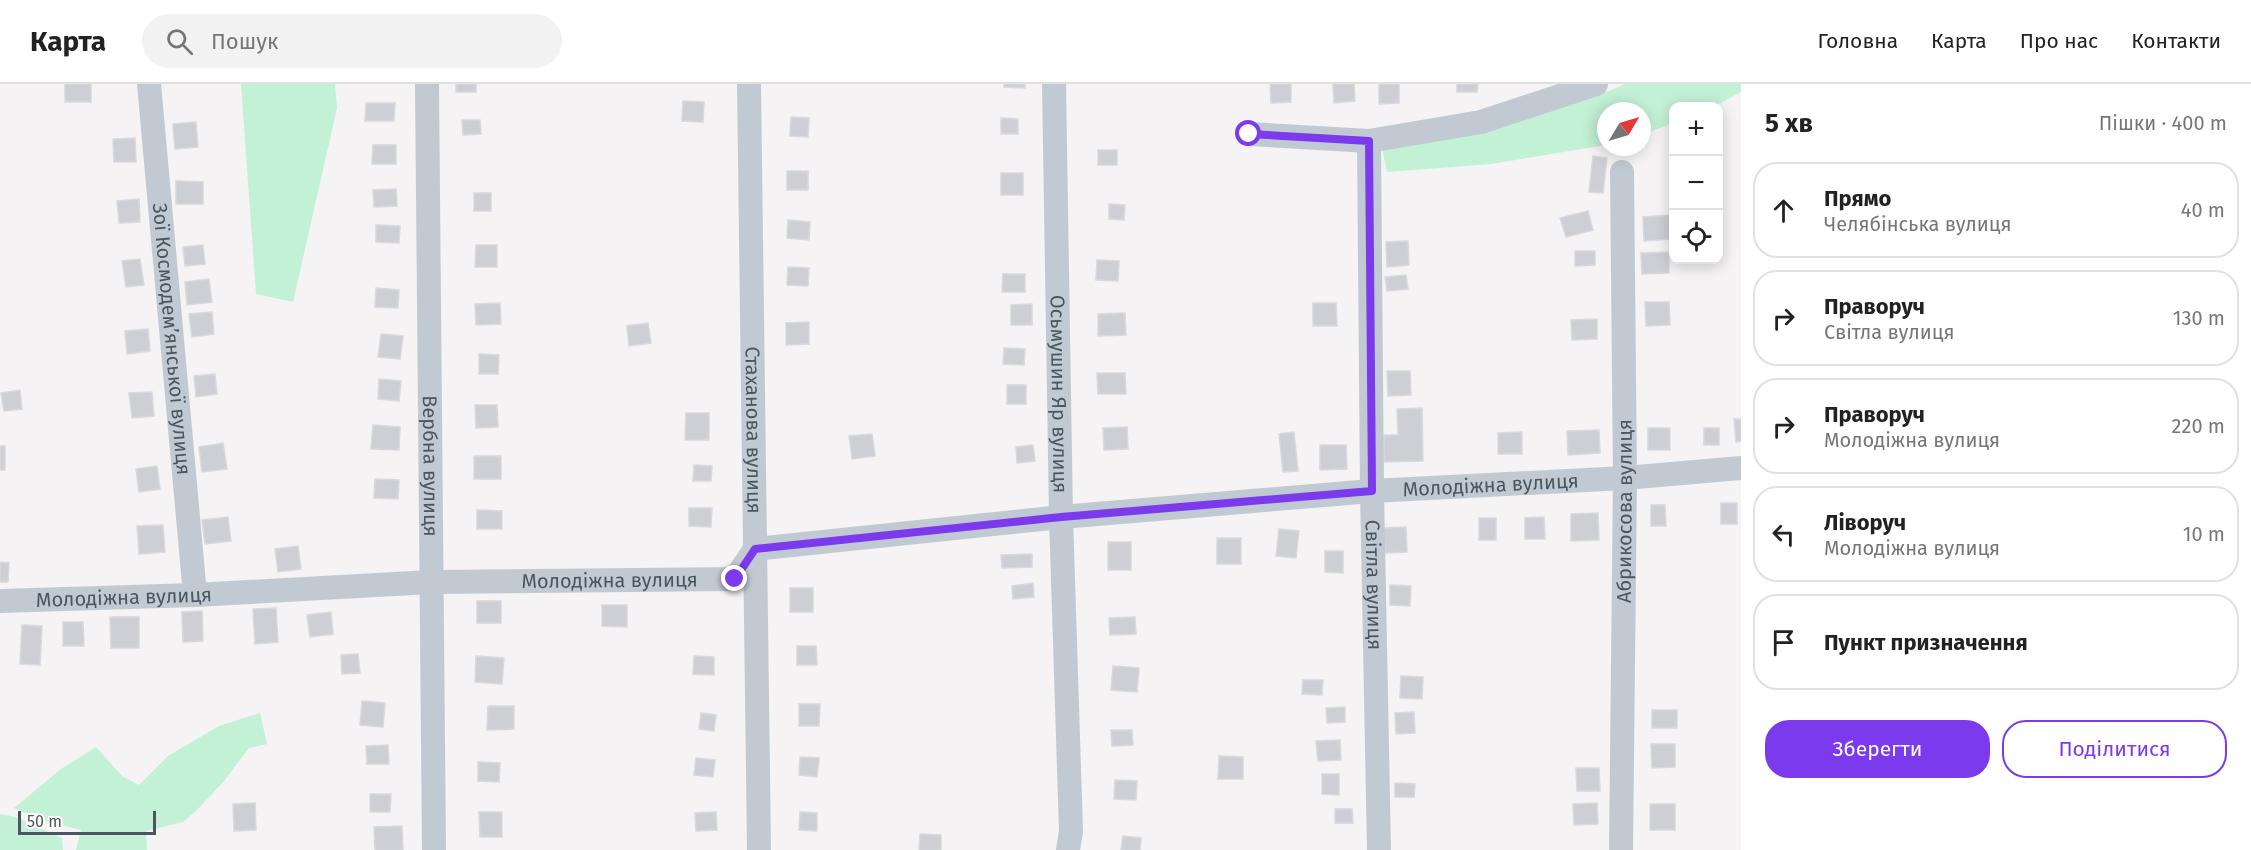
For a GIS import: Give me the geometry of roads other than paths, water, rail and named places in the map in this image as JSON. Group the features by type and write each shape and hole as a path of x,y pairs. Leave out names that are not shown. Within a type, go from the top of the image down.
{"street":[{"name":"Зої Космодем’янської вулиця","path":"149,84 195,595"},
{"name":"Вербна вулиця","path":"427,84 434,850"},
{"name":"Стаханова вулиця","path":"749,84 759,850"},
{"name":"Осьмушин Яр вулиця","path":"1054,84 1061,517 1071,831 1068,850"},
{"path":"1249,134 1369,141 1480,122 1596,84"},
{"name":"Світла вулиця","path":"1369,141 1372,491 1379,850"},
{"name":"Абрикосова вулиця","path":"1621,850 1625,478 1622,172"},
{"name":"Молодіжна вулиця","path":"0,601 195,595 431,582 735,579 755,549 1061,517 1372,491 1625,478 1741,468"}]}
